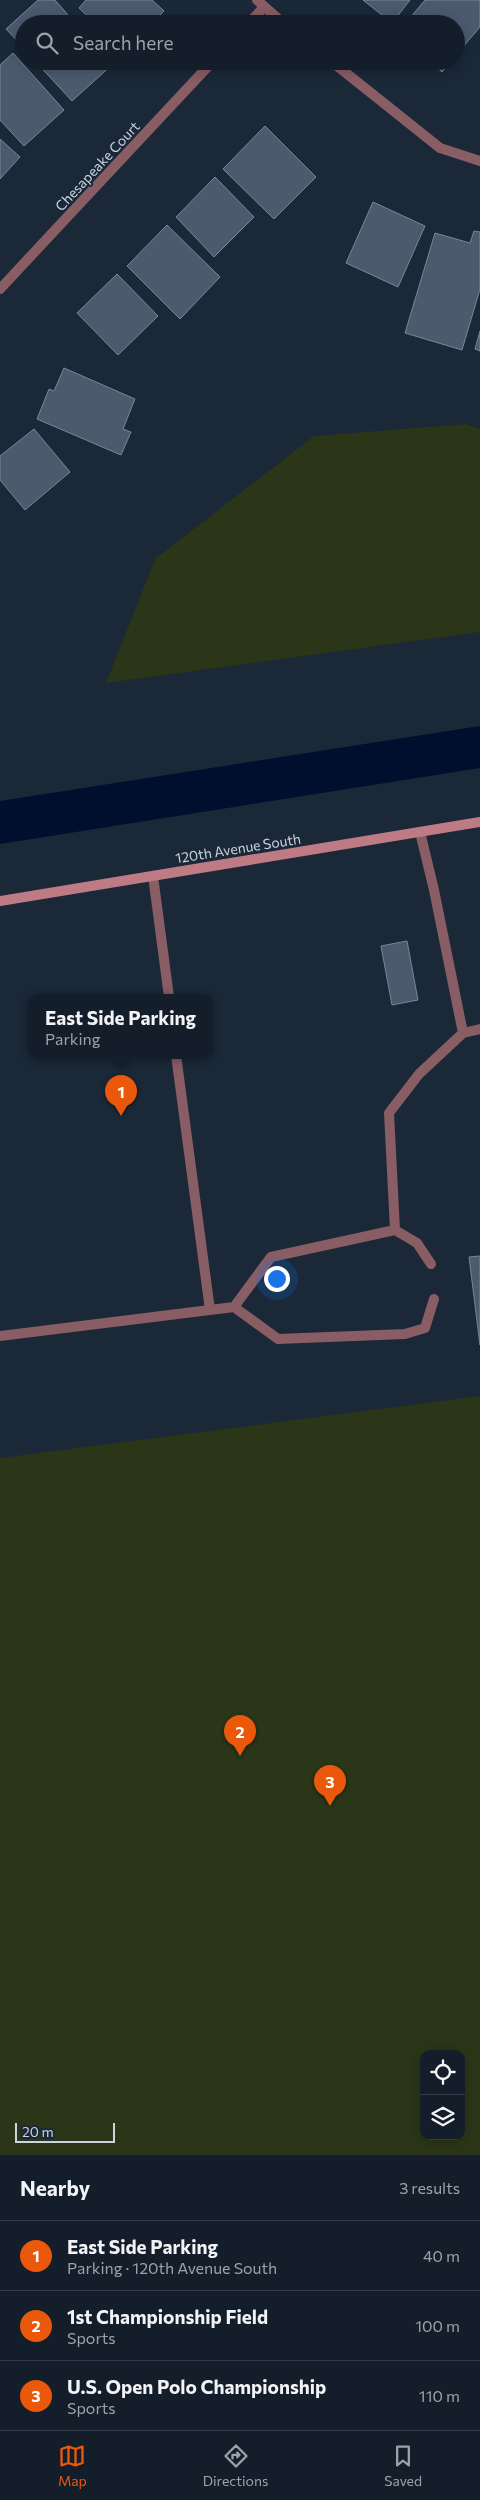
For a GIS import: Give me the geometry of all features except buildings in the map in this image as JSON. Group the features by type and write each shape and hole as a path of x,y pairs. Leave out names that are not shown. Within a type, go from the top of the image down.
{"street":[{"path":"253,15 260,4 273,15"},
{"name":"Chesapeake Court","path":"0,289 205,70"},
{"path":"342,70 440,148 480,161"},
{"name":"120th Avenue South","path":"0,901 480,822"},
{"path":"420,832 463,1033"},
{"path":"153,876 169,994"},
{"path":"395,1230 389,1113 419,1074 463,1033 480,1029"},
{"path":"177,1059 210,1310"},
{"path":"234,1307 271,1257 395,1230 417,1243 430,1264"},
{"path":"0,1336 234,1307 278,1339 405,1334 425,1328 434,1299"}],"green space":[{"path":"466,424 480,429 480,632 106,683 155,559 314,436"},
{"path":"480,1396 480,2155 0,2155 0,1458"}],"water":[{"path":"480,726 480,768 0,844 0,801"}],"place":[{"name":"East Side Parking","path":"121,1116"},
{"name":"1st Championship Field","path":"240,1756"},
{"name":"U.S. Open Polo Championship","path":"330,1806"}]}
